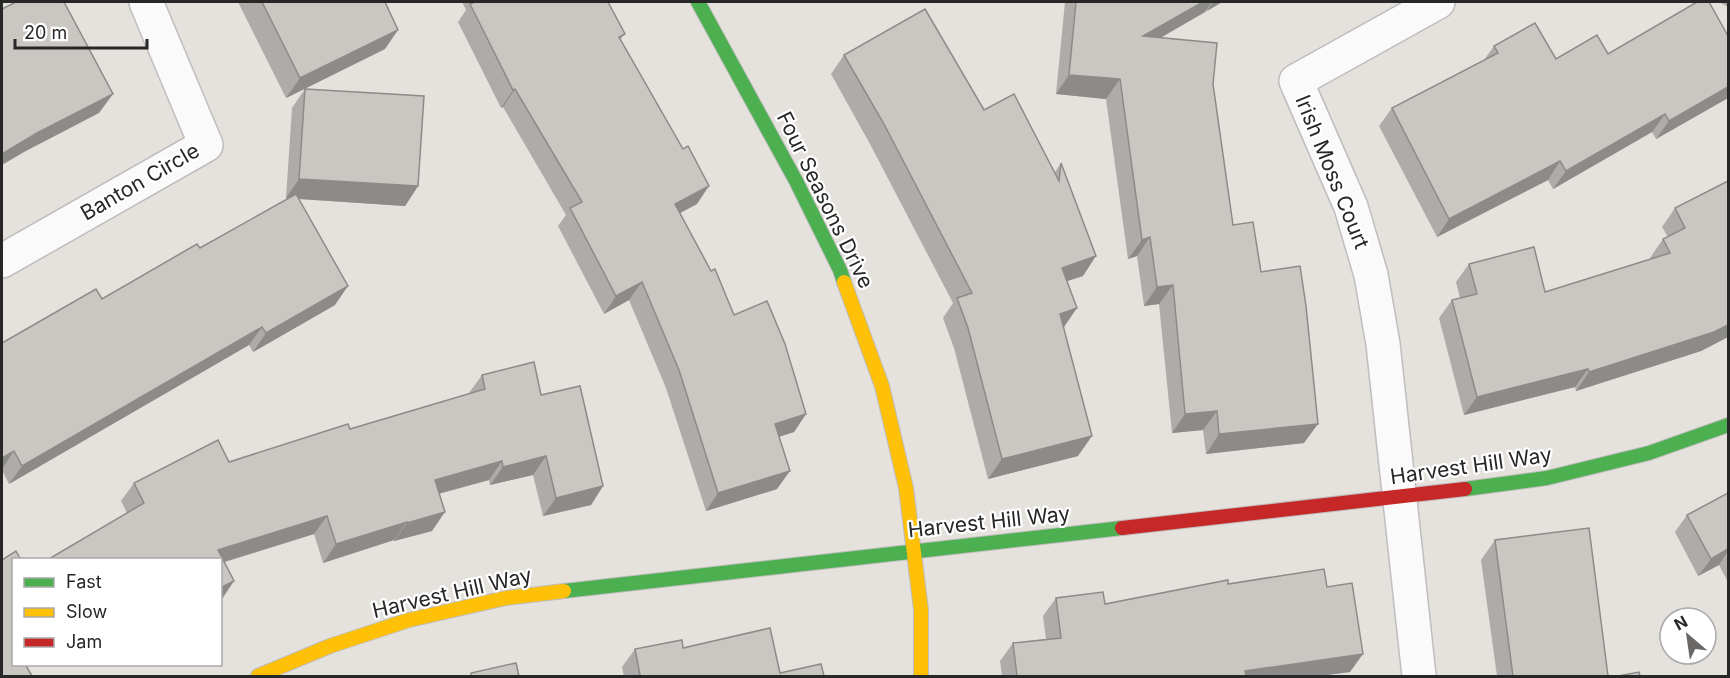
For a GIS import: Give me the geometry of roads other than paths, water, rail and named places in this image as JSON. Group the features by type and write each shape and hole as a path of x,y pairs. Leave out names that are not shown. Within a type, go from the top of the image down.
{"street":[{"name":"Banton Circle","path":"2,261 206,145 146,2"},
{"name":"Four Seasons Drive","path":"698,2 796,182 840,270 882,386 906,488 915,551 921,610 921,676"},
{"name":"Irish Moss Court","path":"1400,497 1383,344 1371,275 1350,207 1296,81 1438,2"},
{"name":"Harvest Hill Way","path":"258,676 330,646 409,620 506,598 1400,497 1547,478 1650,453 1728,425"},
{"path":"1400,497 1419,676"}]}
